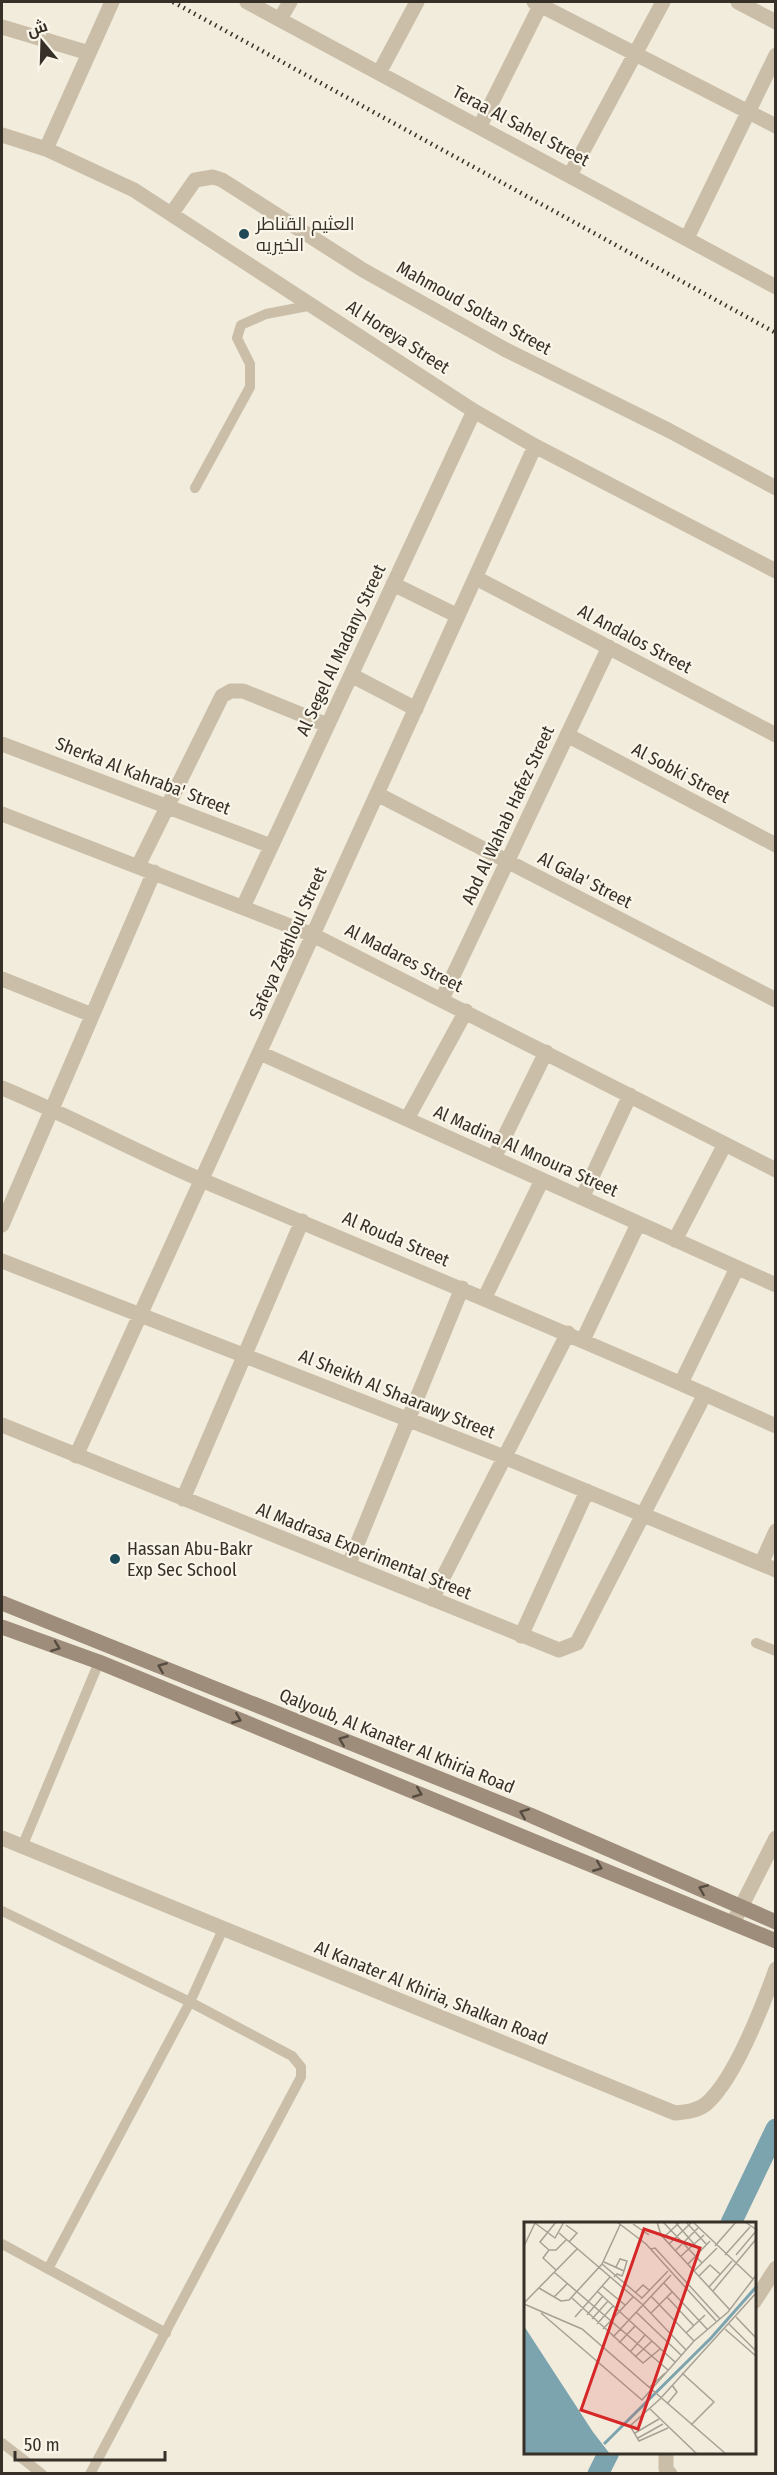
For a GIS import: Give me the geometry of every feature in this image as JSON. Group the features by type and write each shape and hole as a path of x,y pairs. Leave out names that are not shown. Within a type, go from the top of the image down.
{"main road":[{"name":"Qalyoub, Al Kanater Al Khiria Road","path":"2,1603 508,1806 776,1922"},
{"path":"2,1627 99,1662 776,1941"}],"street":[{"path":"46,149 112,2"},
{"name":"Teraa Al Sahel Street","path":"247,2 776,287"},
{"path":"280,19 290,2"},
{"path":"379,73 417,2"},
{"path":"570,175 663,2"},
{"path":"738,2 776,22"},
{"path":"480,126 539,3 776,126"},
{"path":"2,27 89,53"},
{"path":"687,238 776,55"},
{"name":"Al Horeya Street","path":"2,135 46,149 95,170 172,213 474,411 535,446 776,571"},
{"name":"Mahmoud Soltan Street","path":"172,213 195,180 213,177 222,180 363,270 506,350 670,431 776,488"},
{"name":"Al Segel Al Madany Street","path":"243,907 474,411"},
{"name":"Safeya Zaghloul Street","path":"76,1456 535,446"},
{"name":"Al Andalos Street","path":"476,578 776,735"},
{"path":"393,584 459,616"},
{"name":"Abd Al Wahab Hafez Street","path":"442,999 609,647"},
{"path":"351,675 416,709"},
{"path":"138,866 222,696 231,691 243,691 327,725"},
{"name":"Al Sobki Street","path":"567,735 776,845"},
{"name":"Sherka Al Kahraba' Street","path":"2,744 271,846"},
{"name":"Al Gala' Street","path":"377,794 776,1000"},
{"name":"Al Madares Street","path":"2,814 313,935 776,1170"},
{"path":"2,1225 154,872"},
{"path":"2,979 92,1015"},
{"path":"407,1119 466,1011"},
{"path":"494,1158 546,1052"},
{"name":"Al Madina Al Mnoura Street","path":"260,1053 737,1268 774,1281"},
{"name":"Al Rouda Street","path":"2,1088 53,1109 201,1180 485,1297 776,1426"},
{"path":"582,1198 630,1095"},
{"path":"675,1240 725,1144"},
{"path":"485,1297 542,1180"},
{"path":"183,1499 302,1221"},
{"path":"583,1340 638,1224"},
{"name":"Al Sheikh Al Shaarawy Street","path":"2,1261 409,1419 776,1570"},
{"path":"681,1383 737,1268"},
{"path":"349,1564 462,1288"},
{"path":"432,1599 568,1333"},
{"name":"Al Madrasa Experimental Street","path":"2,1425 559,1650 576,1643 705,1394"},
{"path":"521,1636 587,1491"},
{"path":"761,1564 776,1531"},
{"name":"Al Kanater Al Khiria, Shalkan Road","path":"2,1838 675,2113 690,2112 704,2105 715,2094 754,2022 776,1969"},
{"path":"733,1923 776,1838"},
{"path":"756,2299 776,2268"},
{"path":"666,2454 666,2469 670,2474"}],"lane":[{"path":"195,488 250,387 250,364 238,345 237,338 241,325 266,314 313,305"},
{"path":"756,1643 776,1651"},
{"path":"22,1847 99,1662"},
{"path":"2,1911 190,2002 292,2056 300,2063 302,2072 90,2474"},
{"path":"48,2269 190,2002 223,1929"},
{"path":"2,2244 166,2333"},
{"path":"2,2443 42,2474"}],"waterway":[{"path":"731,2222 776,2129"},
{"path":"598,2474 608,2454"}],"railway":[{"path":"173,2 776,333"}],"place":[{"name":"العثيم القناطر الخيريه","path":"244,234"},
{"name":"Hassan Abu-Bakr Exp Sec School","path":"115,1559"}]}
